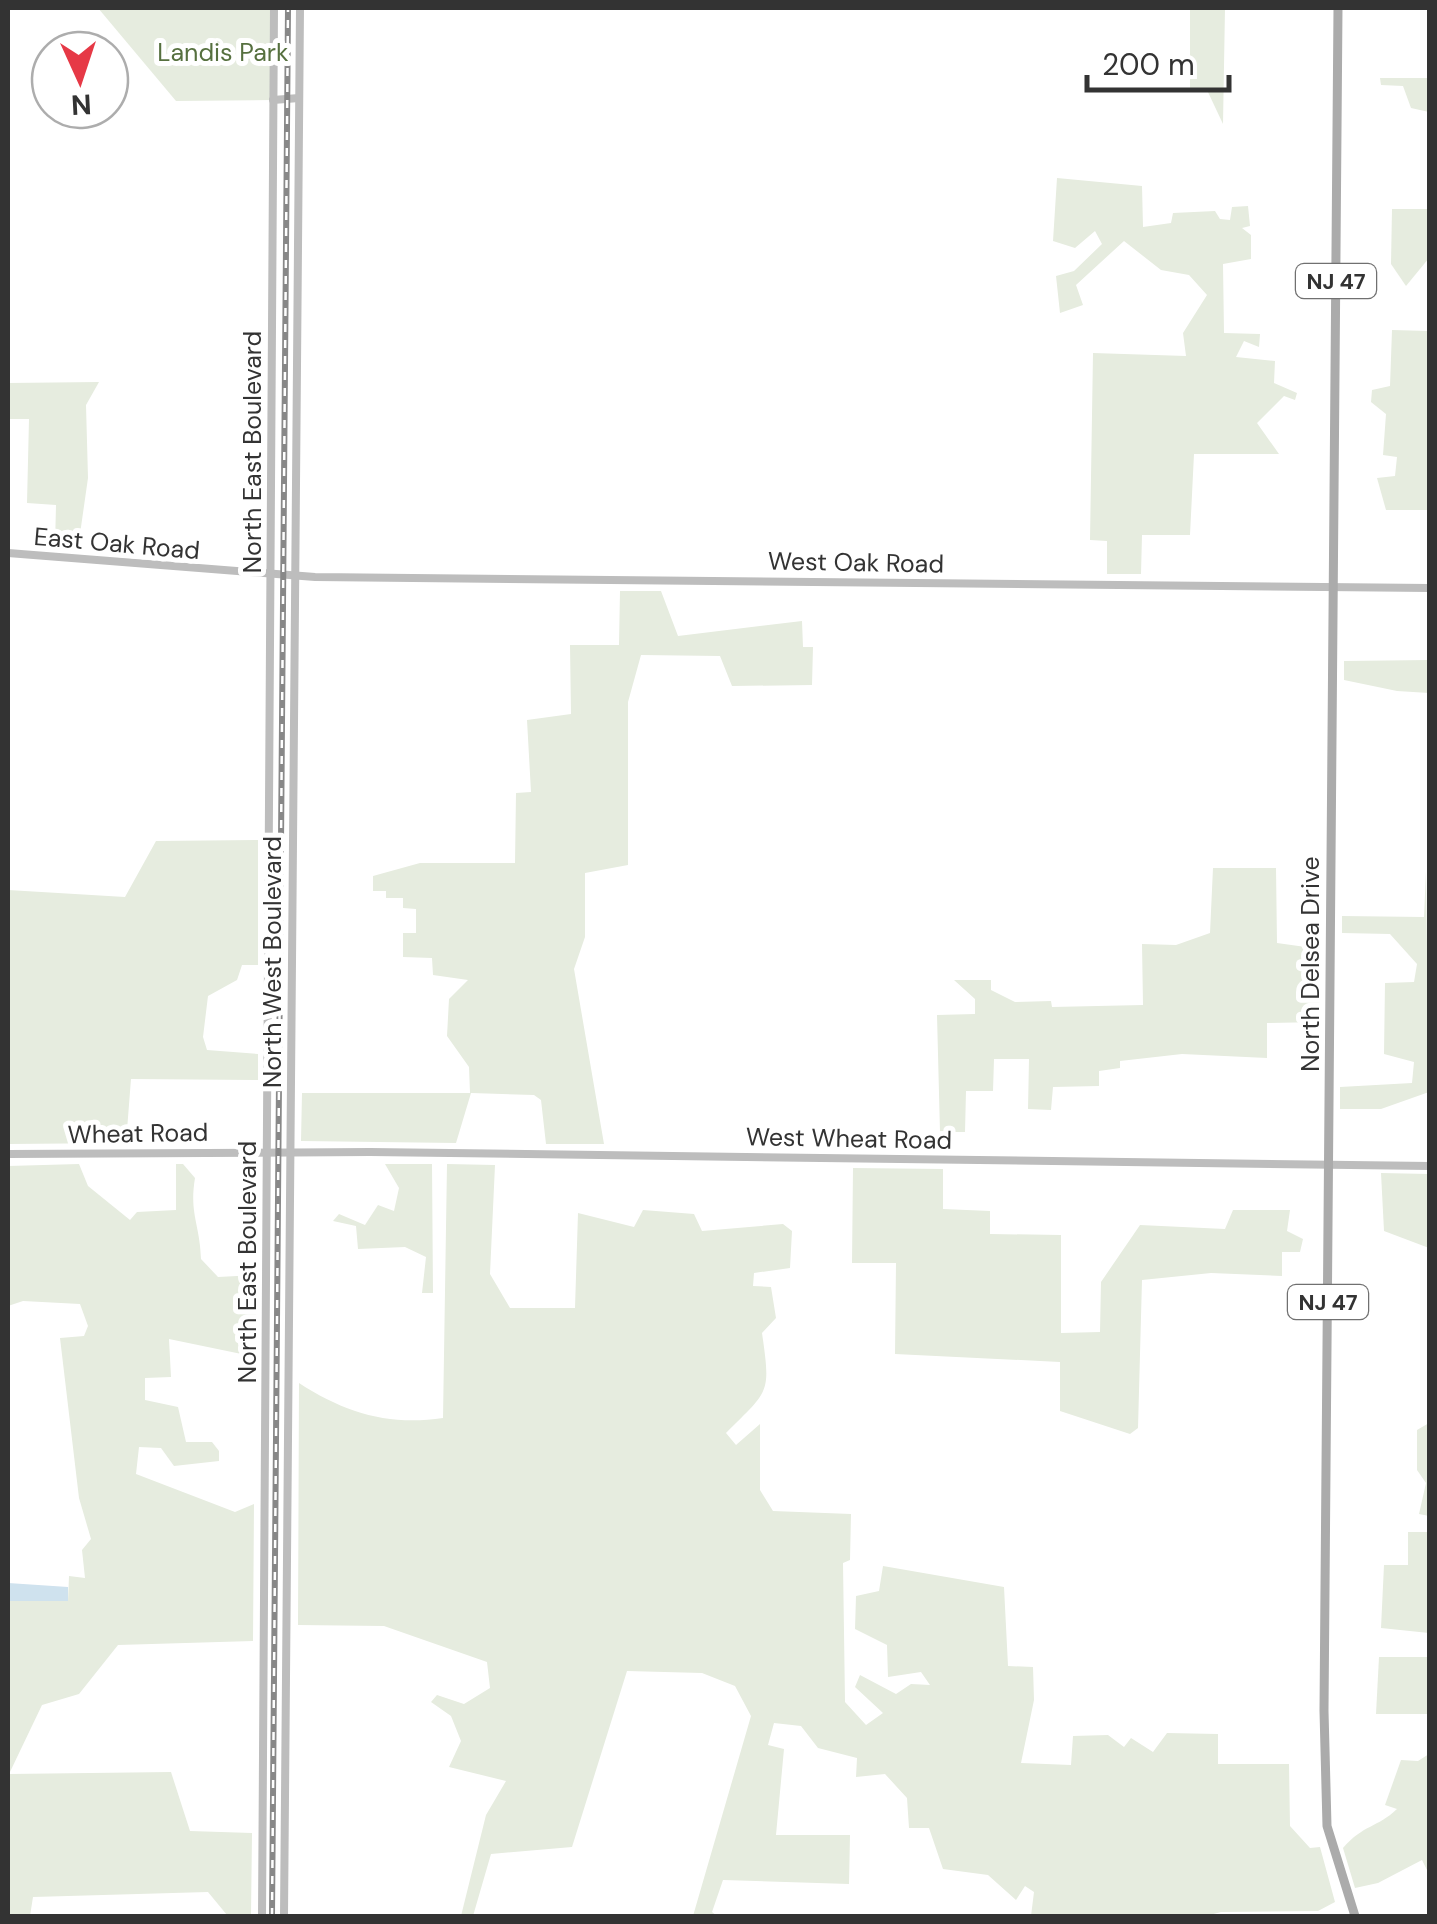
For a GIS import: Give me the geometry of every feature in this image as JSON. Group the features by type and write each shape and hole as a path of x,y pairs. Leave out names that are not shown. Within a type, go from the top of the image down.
{"main road":[{"name":"North East Boulevard","path":"262,1916 274,8"},
{"name":"North West Boulevard","path":"284,1916 300,8"},
{"name":"North Delsea Drive","path":"1338,8 1325,1814 1333,1857 1355,1916"},
{"path":"273,100 299,98"},
{"name":"East Oak Road","path":"8,553 283,576"},
{"name":"West Oak Road","path":"283,576 1430,588"},
{"name":"West Wheat Road","path":"268,1152 1430,1166"},
{"name":"Wheat Road","path":"8,1154 268,1152"}],"green space":[{"name":"Landis Park","path":"98,8 274,8 273,100 176,101 130,46 130,30 116,30"},
{"path":"1120,8 1225,8 1223,124 1207,90 1190,90 1190,9"},
{"path":"1380,78 1429,78 1429,112 1411,108 1403,86 1381,85"},
{"path":"1057,178 1142,186 1143,227 1171,223 1173,213 1215,211 1220,219 1230,220 1232,207 1248,206 1250,226 1242,228 1251,235 1251,259 1223,264 1224,333 1260,334 1259,347 1244,341 1236,357 1275,361 1274,383 1297,393 1295,400 1284,396 1257,423 1279,454 1194,454 1190,535 1142,535 1141,574 1107,574 1107,541 1090,540 1093,353 1186,356 1183,333 1207,295 1189,275 1161,270 1124,241 1076,285 1083,305 1060,313 1056,276 1074,271 1102,244 1095,231 1075,248 1053,241"},
{"path":"1392,209 1429,209 1429,258 1406,286 1391,264"},
{"path":"1392,330 1429,331 1429,510 1386,510 1377,478 1395,476 1397,457 1383,455 1386,414 1371,402 1372,390 1390,386"},
{"path":"99,382 86,405 88,478 78,548 55,546 56,505 27,503 29,419 8,419 8,383"},
{"path":"620,591 661,591 678,636 802,621 803,647 813,647 812,685 732,686 720,656 641,655 628,702 628,865 585,873 585,937 574,969 604,1144 546,1144 541,1100 534,1095 471,1093 456,1143 301,1141 302,1093 470,1093 469,1067 447,1036 449,999 468,980 433,975 432,958 403,957 403,933 416,933 416,909 403,908 403,898 386,898 386,891 373,891 373,876 420,863 515,863 516,793 531,792 527,720 571,714 570,645 619,645"},
{"path":"1429,660 1429,693 1344,680 1344,661"},
{"path":"258,840 258,965 242,965 237,980 208,996 203,1037 207,1050 258,1054 258,1080 131,1079 126,1143 8,1144 8,890 125,897 156,841"},
{"path":"1213,868 1276,868 1277,943 1320,949 1319,1022 1267,1023 1267,1058 1182,1054 1120,1061 1120,1068 1099,1071 1099,1086 1053,1087 1051,1110 1028,1109 1029,1059 994,1059 993,1091 966,1091 965,1132 940,1132 937,1015 975,1014 975,999 954,980 991,980 991,990 1015,1002 1051,1001 1052,1007 1143,1005 1142,944 1176,945 1210,933"},
{"path":"1426,871 1429,1092 1381,1109 1340,1109 1340,1087 1412,1083 1414,1062 1384,1054 1385,983 1414,982 1417,964 1390,934 1342,933 1342,916 1424,917"},
{"path":"79,1164 88,1186 130,1220 137,1212 176,1210 176,1164 183,1164 195,1178 193,1201 201,1259 218,1277 256,1275 256,1357 169,1339 171,1377 145,1378 145,1400 178,1407 186,1442 212,1442 219,1451 219,1461 174,1466 161,1448 139,1447 136,1474 235,1512 254,1504 253,1641 118,1645 79,1694 42,1705 9,1774 171,1772 190,1831 252,1833 251,1915 227,1915 208,1892 33,1897 30,1916 8,1916 8,1601 68,1601 69,1576 85,1578 82,1550 91,1539 79,1498 60,1338 84,1336 88,1326 80,1304 23,1301 8,1306 8,1166"},
{"path":"385,1164 432,1164 433,1293 422,1293 426,1257 405,1247 358,1249 356,1226 333,1221 339,1214 365,1225 378,1205 394,1211 399,1188"},
{"path":"447,1164 495,1165 490,1274 510,1308 575,1308 578,1213 634,1227 643,1210 694,1214 702,1231 783,1224 792,1231 790,1268 754,1273 753,1286 771,1287 776,1318 762,1333 766,1381 759,1399 726,1433 736,1445 760,1424 760,1490 773,1511 851,1514 850,1560 843,1563 845,1702 866,1725 883,1713 855,1687 860,1675 896,1694 911,1684 930,1685 921,1672 888,1677 887,1645 855,1629 856,1596 879,1591 883,1566 1004,1587 1008,1666 1033,1667 1034,1700 1021,1763 1071,1765 1073,1736 1108,1735 1124,1747 1131,1738 1153,1752 1167,1733 1218,1734 1218,1764 1289,1764 1290,1826 1310,1848 1320,1847 1335,1902 1318,1911 1221,1912 1206,1916 1031,1916 1034,1892 1025,1886 1016,1900 988,1875 943,1869 929,1828 909,1828 907,1798 885,1774 856,1777 857,1758 818,1748 801,1726 774,1723 768,1745 784,1749 776,1835 850,1835 849,1884 723,1880 712,1912 717,1916 693,1916 751,1716 735,1686 702,1673 627,1671 572,1847 491,1854 473,1916 461,1916 486,1815 506,1781 449,1767 461,1741 451,1716 431,1702 437,1695 464,1704 490,1688 487,1662 384,1626 298,1625 299,1383 368,1415 404,1420 443,1418"},
{"path":"853,1168 943,1169 943,1209 990,1211 990,1234 1061,1235 1061,1333 1100,1332 1101,1282 1140,1225 1225,1229 1233,1210 1290,1210 1287,1231 1303,1239 1300,1252 1282,1252 1282,1276 1211,1273 1142,1280 1138,1428 1130,1434 1060,1411 1060,1362 895,1354 896,1263 852,1263"},
{"path":"1381,1173 1429,1174 1429,1248 1384,1231"},
{"path":"1429,1423 1429,1516 1419,1514 1426,1483 1417,1470 1417,1430"},
{"path":"1408,1532 1429,1532 1429,1633 1381,1628 1384,1565 1408,1565"},
{"path":"1379,1657 1429,1657 1429,1714 1376,1714"},
{"path":"1429,1754 1429,1874 1422,1860 1378,1883 1355,1888 1343,1848 1357,1834 1397,1809 1385,1805 1401,1760 1418,1761"}],"water":[{"path":"8,1583 68,1587 68,1601 8,1601"}],"railway":[{"path":"272,1916 288,8"}]}
